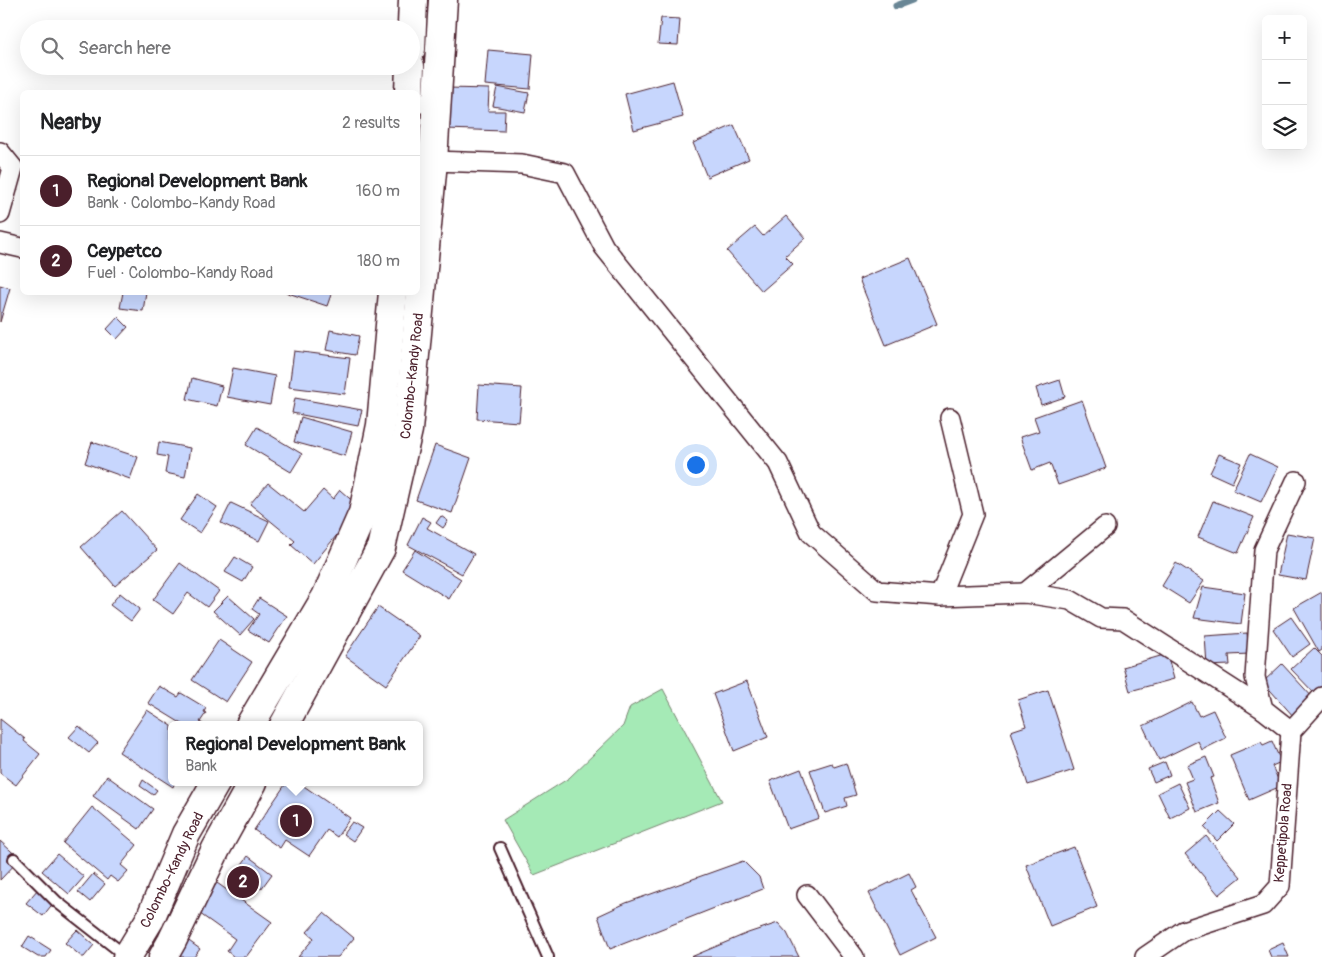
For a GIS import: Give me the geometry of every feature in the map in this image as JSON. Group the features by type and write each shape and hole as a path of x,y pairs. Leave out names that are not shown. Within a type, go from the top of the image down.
{"highway":[{"path":"412,20 413,0"},
{"name":"Colombo-Kandy Road","path":"286,721 381,548 408,430 433,161 426,103 443,0"},
{"path":"409,90 410,75"},
{"name":"Colombo-Kandy Road","path":"252,721 326,598 363,513 381,425 393,295"},
{"name":"Colombo-Kandy Road","path":"127,957 150,919 186,834 214,786"},
{"path":"163,957 216,849 251,786"},
{"path":"186,834 216,849"}],"street":[{"path":"0,152 13,168 0,214"},
{"path":"433,161 522,164 565,173 604,247 778,463 811,533 877,591 940,596 1025,593 1070,600 1101,618 1123,619 1263,709 1291,731 1322,697"},
{"path":"0,243 20,248"},
{"path":"940,596 973,514 950,418"},
{"path":"1263,709 1255,677 1264,550 1296,481"},
{"path":"1025,593 1105,527"},
{"name":"Keppetipola Road","path":"1145,957 1183,931 1263,905 1280,886 1291,731"},
{"path":"808,894 854,957"}],"lane":[{"path":"500,848 548,957"},
{"path":"14,859 56,902 127,957"}],"green space":[{"path":"663,689 722,801 534,875 503,820 569,778 623,726 630,707"}],"building":[{"path":"661,18 680,19 678,45 658,44"},
{"path":"488,50 533,54 530,89 485,85"},
{"path":"673,81 683,117 634,130 625,94"},
{"path":"497,87 529,93 525,112 493,106"},
{"path":"448,88 489,89 488,111 505,111 504,131 446,129"},
{"path":"734,125 749,159 707,177 693,143"},
{"path":"786,216 805,238 785,256 793,264 762,291 727,251 755,227 763,236"},
{"path":"910,258 937,324 886,345 859,279"},
{"path":"0,285 10,288 0,322"},
{"path":"122,295 146,295 143,311 120,308"},
{"path":"294,295 331,295 327,306"},
{"path":"118,317 128,327 117,339 107,329"},
{"path":"330,330 359,336 355,355 326,350"},
{"path":"294,351 350,358 345,394 289,387"},
{"path":"233,368 275,376 270,405 227,397"},
{"path":"192,378 222,386 217,406 187,399"},
{"path":"1060,380 1065,397 1041,405 1036,388"},
{"path":"479,385 522,388 519,422 477,419"},
{"path":"295,398 362,410 358,426 292,413"},
{"path":"1082,400 1106,468 1058,485 1050,463 1032,470 1020,437 1039,431 1034,417"},
{"path":"301,417 352,432 345,456 294,442"},
{"path":"257,427 302,454 291,472 246,445"},
{"path":"92,442 138,457 130,479 85,463"},
{"path":"159,442 190,448 185,477 165,473 168,457 157,455"},
{"path":"435,445 471,458 452,513 416,500"},
{"path":"1219,454 1241,463 1232,483 1210,473"},
{"path":"1250,454 1278,467 1261,502 1233,490"},
{"path":"268,483 304,512 323,490 333,499 340,490 357,505 351,518 313,564 291,545 295,541 250,504"},
{"path":"198,494 217,507 200,533 180,520"},
{"path":"1213,501 1254,517 1238,553 1198,537"},
{"path":"231,503 269,521 259,541 221,523"},
{"path":"122,511 157,550 115,586 81,547"},
{"path":"441,516 448,521 443,528 436,523"},
{"path":"422,517 431,522 427,528 474,554 462,574 408,545"},
{"path":"1287,533 1315,538 1306,580 1278,575"},
{"path":"415,550 461,579 449,599 402,570"},
{"path":"235,557 252,567 243,582 225,572"},
{"path":"180,563 219,591 207,607 188,593 173,614 153,600"},
{"path":"1176,563 1204,581 1189,603 1162,586"},
{"path":"1203,587 1245,593 1241,624 1194,618"},
{"path":"1322,592 1322,650 1319,652 1294,608"},
{"path":"120,593 140,609 131,621 110,605"},
{"path":"228,596 254,619 240,635 213,611"},
{"path":"259,598 287,616 269,643 248,630 259,614 252,609"},
{"path":"378,607 420,636 386,685 345,656"},
{"path":"1291,617 1310,644 1292,657 1273,629"},
{"path":"1247,633 1249,654 1229,655 1230,665 1207,666 1205,636"},
{"path":"219,640 252,662 226,702 192,680"},
{"path":"1314,648 1322,656 1322,691 1317,696 1291,669"},
{"path":"1167,654 1174,679 1130,691 1123,667"},
{"path":"1282,664 1314,699 1294,717 1263,682"},
{"path":"747,681 768,737 734,751 713,694"},
{"path":"159,686 178,697 181,693 206,708 204,712 206,713 201,721 177,721 148,703"},
{"path":"1048,690 1074,770 1028,785 1011,731 1026,726 1018,700"},
{"path":"1192,702 1199,716 1213,710 1226,738 1202,750 1198,741 1159,760 1143,726"},
{"path":"147,710 168,723 168,784 119,752"},
{"path":"0,719 40,754 16,785 0,773"},
{"path":"79,726 98,743 89,753 69,737"},
{"path":"1272,741 1281,762 1272,766 1281,786 1249,800 1230,755 1261,742 1263,745"},
{"path":"1206,757 1214,777 1210,778 1219,803 1197,812 1185,782 1193,779 1187,765"},
{"path":"1165,762 1170,775 1154,782 1148,769"},
{"path":"832,763 834,767 846,763 856,795 845,798 847,806 825,813 810,770"},
{"path":"801,769 819,818 788,829 770,781"},
{"path":"107,776 153,809 139,829 93,796"},
{"path":"143,780 157,790 153,795 140,786"},
{"path":"1178,783 1190,808 1170,818 1158,793"},
{"path":"284,786 304,786 350,818 337,837 327,830 309,856 285,840 280,848 254,830"},
{"path":"92,807 137,845 121,865 128,871 118,882 110,876 107,880 63,843"},
{"path":"1220,811 1234,824 1217,841 1204,827"},
{"path":"352,822 362,828 353,841 343,834"},
{"path":"1206,836 1241,877 1219,895 1185,854"},
{"path":"0,841 20,859 0,880"},
{"path":"1074,847 1097,907 1050,926 1026,865"},
{"path":"57,854 84,877 69,894 42,871"},
{"path":"248,856 272,874 261,889 237,871"},
{"path":"743,861 759,877 763,889 610,949 598,916 626,903"},
{"path":"909,873 916,887 911,890 936,937 900,955 869,893"},
{"path":"93,874 105,884 90,902 78,892"},
{"path":"217,883 272,922 246,957 234,957 227,951 235,939 196,911"},
{"path":"38,889 54,902 43,916 26,903"},
{"path":"324,913 354,938 338,957 298,957 314,938 307,932"},
{"path":"778,923 787,933 799,957 691,957 748,933"},
{"path":"77,930 94,945 84,957 65,943"},
{"path":"29,936 51,950 46,957 38,957 22,947"},
{"path":"186,939 200,949 194,957 179,957 175,954"},
{"path":"1283,943 1289,957 1271,957 1268,950"}],"waterway":[{"path":"896,6 912,0"}],"place":[{"name":"Regional Development Bank","path":"296,821"},
{"name":"Ceypetco","path":"243,882"}]}
